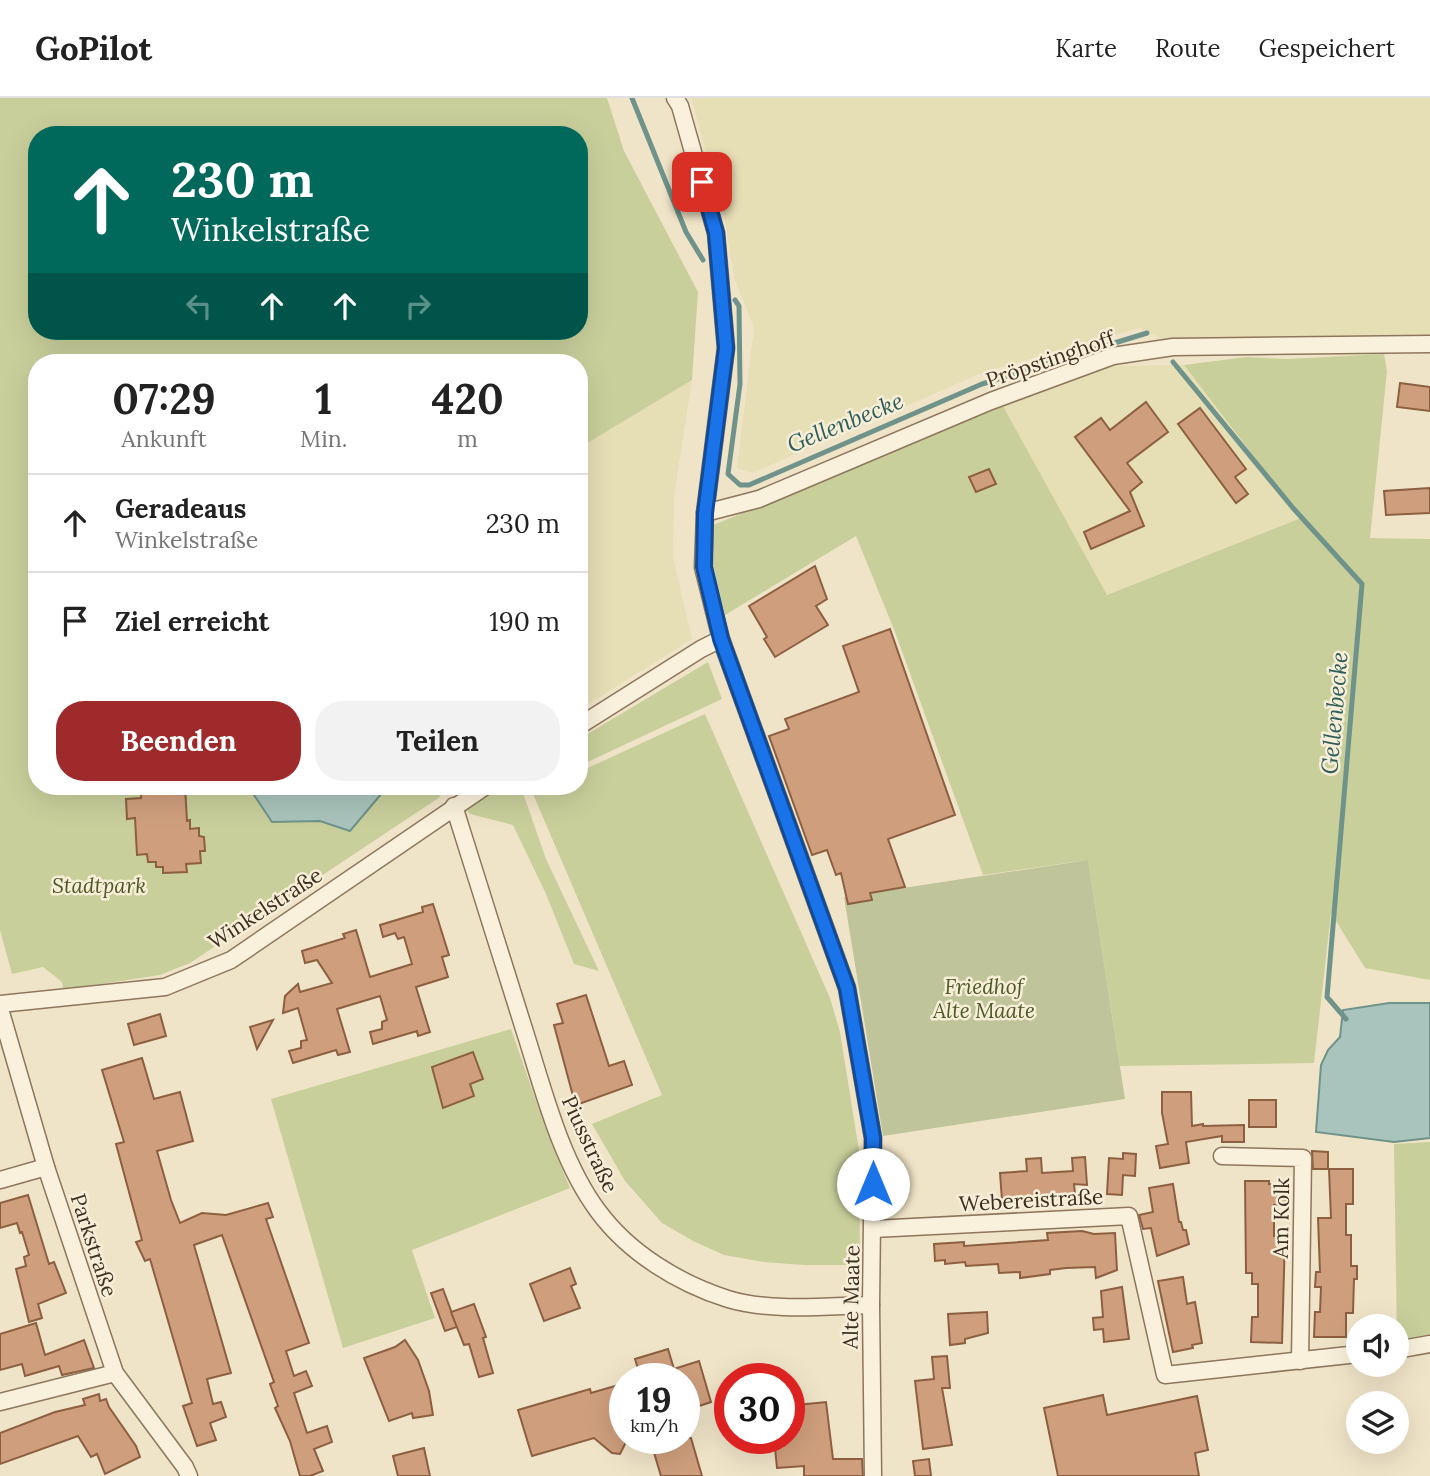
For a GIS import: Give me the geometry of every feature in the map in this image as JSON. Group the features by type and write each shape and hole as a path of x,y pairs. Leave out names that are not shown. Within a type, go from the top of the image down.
{"street":[{"path":"588,720 721,639 704,567 705,513 726,348 716,233 680,106 675,98"},
{"name":"Pröpstinghoff","path":"705,513 759,499 991,401 1113,356 1173,346 1430,344"},
{"name":"Alte Maate","path":"721,639 847,988 873,1138 873,1476"},
{"name":"Winkelstraße","path":"0,1007 165,987 231,960 472,795"},
{"name":"Piusstraße","path":"454,806 555,1124 579,1181 598,1211 626,1241 650,1261 676,1278 729,1299 783,1306 871,1305"},
{"name":"Parkstraße","path":"0,1007 46,1167 115,1373 188,1476"},
{"name":"Am Kolk","path":"1222,1156 1303,1158 1300,1361"},
{"path":"0,1181 46,1167"},
{"name":"Webereistraße","path":"873,1229 1129,1216 1165,1375 1346,1355"},
{"path":"1409,1348 1430,1344"},
{"path":"0,1402 115,1373"}],"shaded area":[{"path":"691,98 1430,98 1430,337 1241,337 1167,341 1140,328 984,372 752,473 737,468 754,328 734,278 725,220"},
{"path":"1184,365 1301,518 1106,595 1003,406 1112,366"},
{"path":"692,380 674,496 673,557 692,639 588,704 588,443"}],"green space":[{"name":"Stadtpark","path":"0,98 607,98 624,151 698,292 692,380 588,443 588,354 28,354 28,795 440,797 190,963 160,975 63,990 62,982 43,967 12,974 0,930"},
{"path":"1384,354 1387,371 1370,538 1430,539 1430,980 1365,968 1331,913 1314,1063 1120,1066 1088,860 983,875 895,632 856,536 725,615 710,560 711,526 1003,406 1107,595 1301,518 1184,365 1246,357 1288,359"},
{"path":"708,662 722,699 588,762 588,734"},
{"path":"705,714 830,998 840,1032 859,1151 860,1265 764,1262 724,1255 693,1241 662,1223 625,1181 592,1124 662,1095 533,795 588,795 588,768"},
{"path":"485,795 524,795 546,859 599,971 574,964 546,894 513,825 470,814 464,807"},
{"name":"Friedhof Alte Maate","path":"1088,860 1125,1099 883,1136 844,897"},
{"path":"511,1029 548,1135 570,1188 412,1250 435,1318 343,1348 271,1099"},
{"path":"1430,1142 1430,1337 1409,1341 1409,1314 1397,1314 1394,1144"}],"water":[{"path":"254,795 380,795 350,831 320,821 272,822"},
{"path":"1389,1003 1430,1003 1430,1138 1394,1142 1316,1132 1321,1065 1328,1050 1340,1037 1343,1010"}],"building":[{"path":"1400,383 1430,387 1430,411 1397,407"},
{"path":"1146,402 1168,432 1127,463 1142,482 1130,492 1144,526 1091,549 1084,532 1130,511 1075,437 1101,418 1110,430"},
{"path":"1200,408 1246,469 1235,477 1248,494 1236,503 1178,424"},
{"path":"989,469 996,484 976,492 969,477"},
{"path":"1430,488 1430,513 1386,515 1384,491"},
{"path":"815,566 827,599 816,606 828,625 775,657 749,606"},
{"path":"890,629 955,815 888,839 905,887 870,893 872,900 848,904 841,873 836,875 827,850 812,855 769,736 789,729 785,719 859,692 843,646"},
{"path":"141,795 186,795 190,829 199,828 199,836 204,837 205,851 200,851 201,863 186,864 187,872 163,873 163,867 156,867 156,862 148,862 147,854 137,855 135,818 127,819 126,799 141,798"},
{"path":"433,904 449,955 442,957 448,977 416,987 430,1032 418,1036 417,1031 373,1044 370,1032 382,1029 382,1022 387,1020 380,996 337,1009 350,1052 338,1055 336,1050 293,1063 289,1051 301,1048 301,1041 307,1040 298,1008 283,1013 285,996 298,984 300,992 332,983 317,960 305,963 302,951 345,938 343,934 356,930 370,977 412,964 404,937 398,939 395,933 383,937 380,925 423,912 422,907"},
{"path":"586,995 609,1066 624,1061 632,1085 579,1104 576,1095 573,1096 554,1025 563,1023 557,1004"},
{"path":"160,1014 166,1036 134,1045 128,1024"},
{"path":"273,1020 257,1049 250,1027"},
{"path":"473,1052 483,1079 470,1084 474,1096 443,1108 432,1067"},
{"path":"142,1058 154,1099 180,1092 193,1141 157,1151 180,1223 202,1213 226,1215 268,1203 273,1217 266,1219 309,1343 286,1351 294,1376 306,1371 312,1386 294,1393 307,1433 327,1426 332,1442 314,1449 323,1471 310,1476 300,1476 290,1441 275,1408 278,1406 270,1384 274,1382 222,1235 194,1245 231,1373 207,1379 213,1404 221,1402 226,1417 210,1423 216,1440 197,1446 183,1406 192,1403 150,1259 145,1261 136,1242 142,1240 116,1144 124,1142 102,1070"},
{"path":"1162,1092 1191,1092 1192,1126 1244,1125 1244,1142 1222,1142 1222,1136 1186,1142 1189,1163 1160,1168 1156,1146 1168,1144 1162,1113"},
{"path":"1249,1100 1276,1100 1276,1127 1249,1127"},
{"path":"1312,1151 1328,1152 1328,1169 1313,1169"},
{"path":"1123,1153 1136,1154 1135,1176 1123,1175 1122,1195 1107,1194 1109,1158 1123,1159"},
{"path":"1085,1157 1087,1185 1074,1184 1075,1194 1002,1200 1000,1173 1027,1171 1026,1159 1041,1158 1042,1173 1073,1171 1072,1158"},
{"path":"1329,1169 1353,1169 1353,1204 1346,1204 1346,1235 1351,1235 1351,1266 1357,1266 1353,1313 1346,1313 1346,1337 1314,1337 1315,1312 1320,1312 1321,1287 1315,1287 1316,1272 1320,1272 1318,1218 1331,1218"},
{"path":"1245,1181 1269,1181 1269,1184 1286,1185 1286,1205 1274,1205 1274,1236 1285,1237 1282,1343 1251,1342 1252,1317 1258,1317 1258,1284 1252,1284 1252,1273 1246,1273"},
{"path":"1173,1184 1179,1222 1183,1230 1186,1230 1189,1244 1157,1256 1151,1228 1143,1229 1139,1215 1153,1212 1149,1188"},
{"path":"28,1195 49,1264 54,1262 66,1293 38,1304 42,1318 29,1322 16,1269 26,1266 24,1257 29,1255 22,1232 20,1233 17,1223 0,1228 0,1203"},
{"path":"1082,1231 1094,1234 1115,1233 1117,1270 1096,1278 1095,1267 1050,1270 1050,1274 1020,1278 1020,1272 999,1273 998,1264 966,1266 965,1262 945,1264 945,1260 935,1261 934,1244 964,1242 964,1246 1048,1240 1047,1233"},
{"path":"570,1268 576,1284 571,1286 580,1308 544,1321 530,1284"},
{"path":"1183,1277 1187,1304 1195,1302 1202,1343 1192,1345 1193,1348 1173,1352 1158,1281"},
{"path":"1122,1287 1129,1339 1104,1342 1103,1329 1094,1330 1093,1318 1103,1317 1101,1291"},
{"path":"443,1289 457,1327 445,1331 431,1293"},
{"path":"474,1304 486,1337 483,1338 493,1373 479,1377 469,1344 464,1345 451,1312"},
{"path":"987,1312 988,1333 965,1339 965,1343 950,1345 948,1314"},
{"path":"36,1323 45,1355 84,1340 94,1368 62,1375 59,1366 25,1376 22,1364 0,1370 0,1334"},
{"path":"405,1340 418,1360 429,1391 433,1415 413,1418 412,1413 389,1421 364,1358 395,1347"},
{"path":"668,1349 672,1363 636,1363 635,1359"},
{"path":"947,1356 950,1388 942,1388 952,1445 923,1449 915,1381 934,1379 932,1357"},
{"path":"700,1364 711,1402 700,1406"},
{"path":"609,1388 609,1450 594,1438 532,1456 518,1410 590,1389 591,1393"},
{"path":"99,1394 100,1401 106,1399 136,1446 140,1457 105,1474 97,1454 91,1457 78,1436 0,1464 0,1433 55,1412 85,1405 83,1399"},
{"path":"1103,1395 1107,1415 1197,1396 1208,1450 1195,1453 1199,1476 1058,1476 1044,1408"},
{"path":"826,1402 833,1459 862,1459 863,1476 804,1476 804,1466 777,1468 776,1454 805,1454 805,1404"},
{"path":"424,1448 430,1476 398,1476 393,1456"},
{"path":"654,1454 696,1454 702,1476 661,1476"},
{"path":"929,1459 931,1476 915,1476 913,1461"}],"waterway":[{"name":"Gellenbecke","path":"632,98 686,232 703,260"},
{"name":"Gellenbecke","path":"735,300 739,306 740,384 728,474 740,485 749,485 982,384 1147,333"},
{"name":"Gellenbecke","path":"1173,362 1293,508 1362,584 1327,997 1346,1019"}],"route":[{"path":"702,182 716,233 726,348 705,513 704,567 721,639 847,988 873,1138 873,1184"}]}
